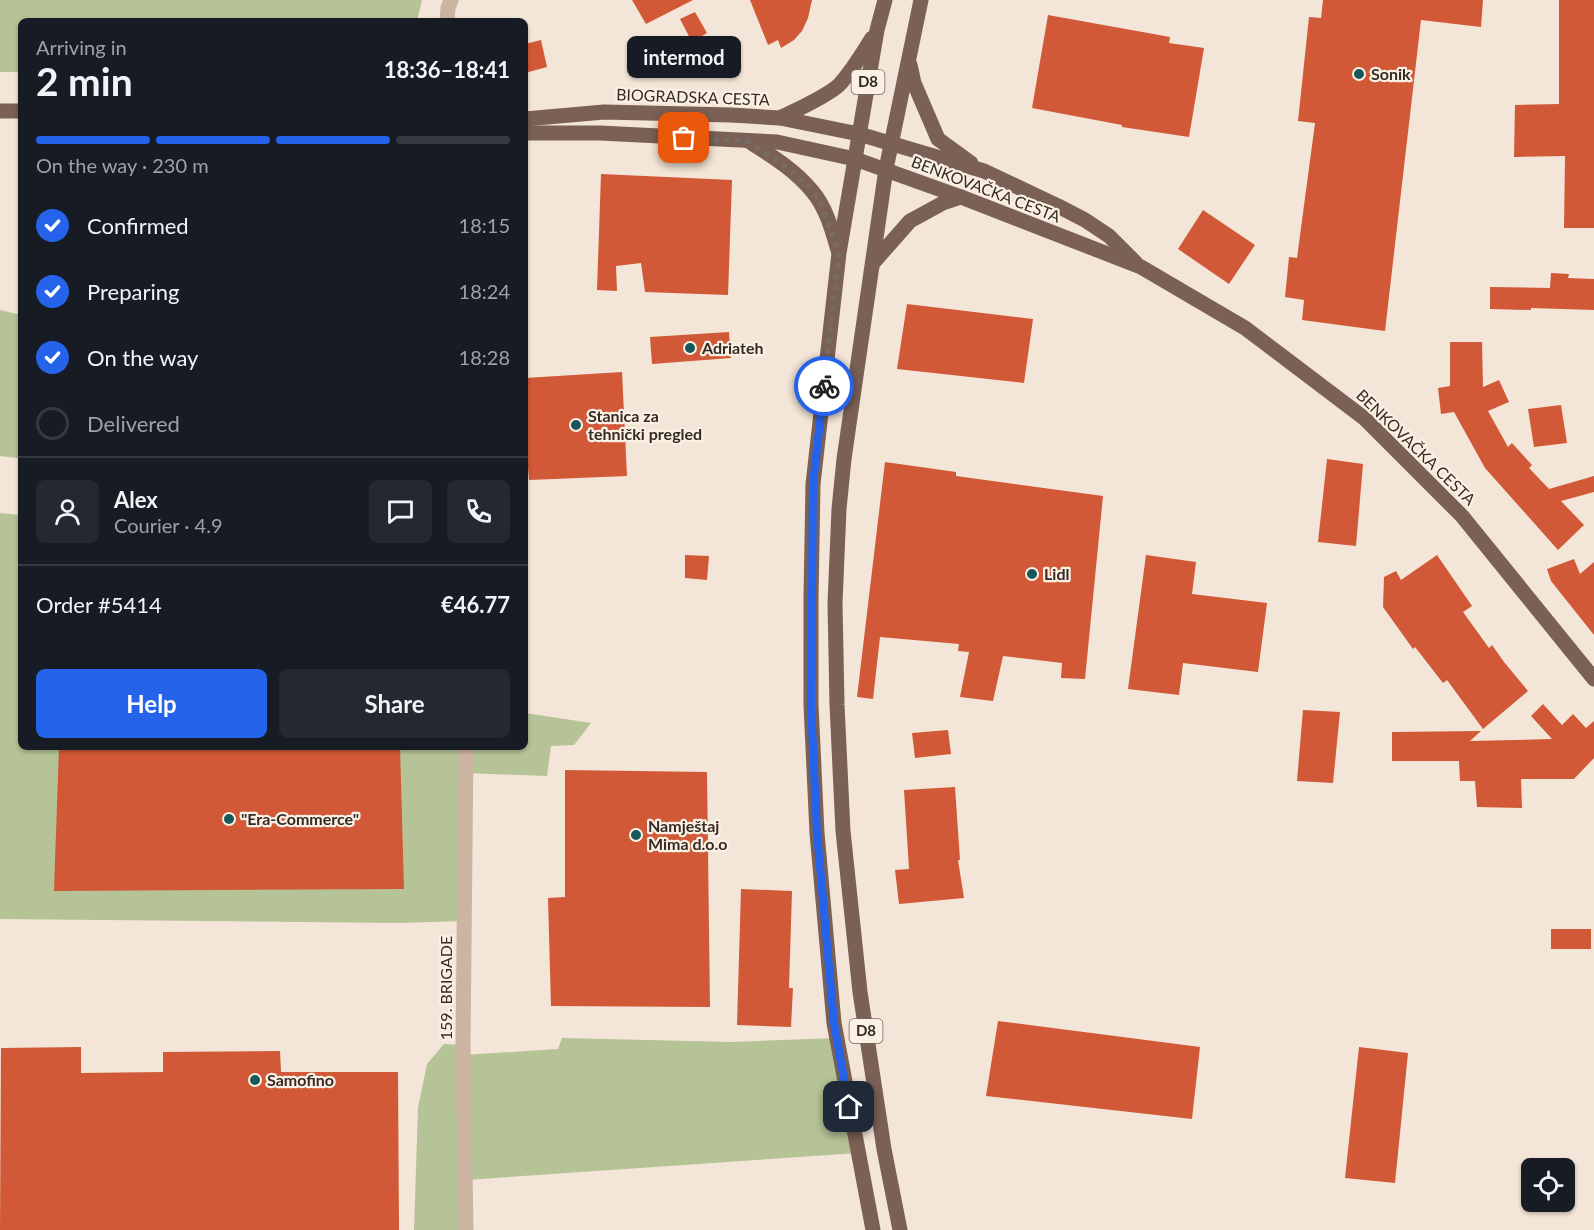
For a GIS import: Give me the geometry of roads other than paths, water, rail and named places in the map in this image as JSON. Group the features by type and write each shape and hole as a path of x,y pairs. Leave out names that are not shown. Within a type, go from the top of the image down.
{"main road":[{"name":"D8","path":"873,1230 834,1023 817,833 811,705 813,484 839,253 877,30 885,0"},
{"name":"D8","path":"900,1230 884,1149 860,992 843,831 835,603 839,509 844,459 886,169 921,0"},
{"path":"780,118 837,86 859,59 877,30"},
{"path":"909,59 914,83 938,139 984,171"},
{"path":"0,111 18,111"},
{"name":"BIOGRADSKA CESTA","path":"528,119 604,112 719,114 780,118 891,143"},
{"path":"528,133 600,133 777,142 855,159"},
{"path":"748,141 798,176 813,191 826,217 839,253"},
{"name":"BENKOVAČKA CESTA","path":"891,143 984,171 1085,220 1109,236 1141,267"},
{"name":"BENKOVAČKA CESTA","path":"855,159 961,197 1141,267 1245,328 1364,418 1462,516 1593,674"},
{"path":"873,263 910,221 943,203 961,197"}],"street":[{"path":"447,18 451,0"},
{"name":"159. BRIGADE","path":"466,750 464,1045 466,1230"}],"place":[{"name":"Sonik","path":"1359,74"},
{"name":"intermod","path":"684,138"},
{"name":"Adriateh","path":"690,348"},
{"name":"Stanica za tehnički pregled","path":"576,425"},
{"name":"Lidl","path":"1032,574"},
{"name":"\"Era-Commerce\"","path":"229,819"},
{"name":"Namještaj Mima d.o.o","path":"636,835"},
{"name":"Samofino","path":"255,1080"}]}
